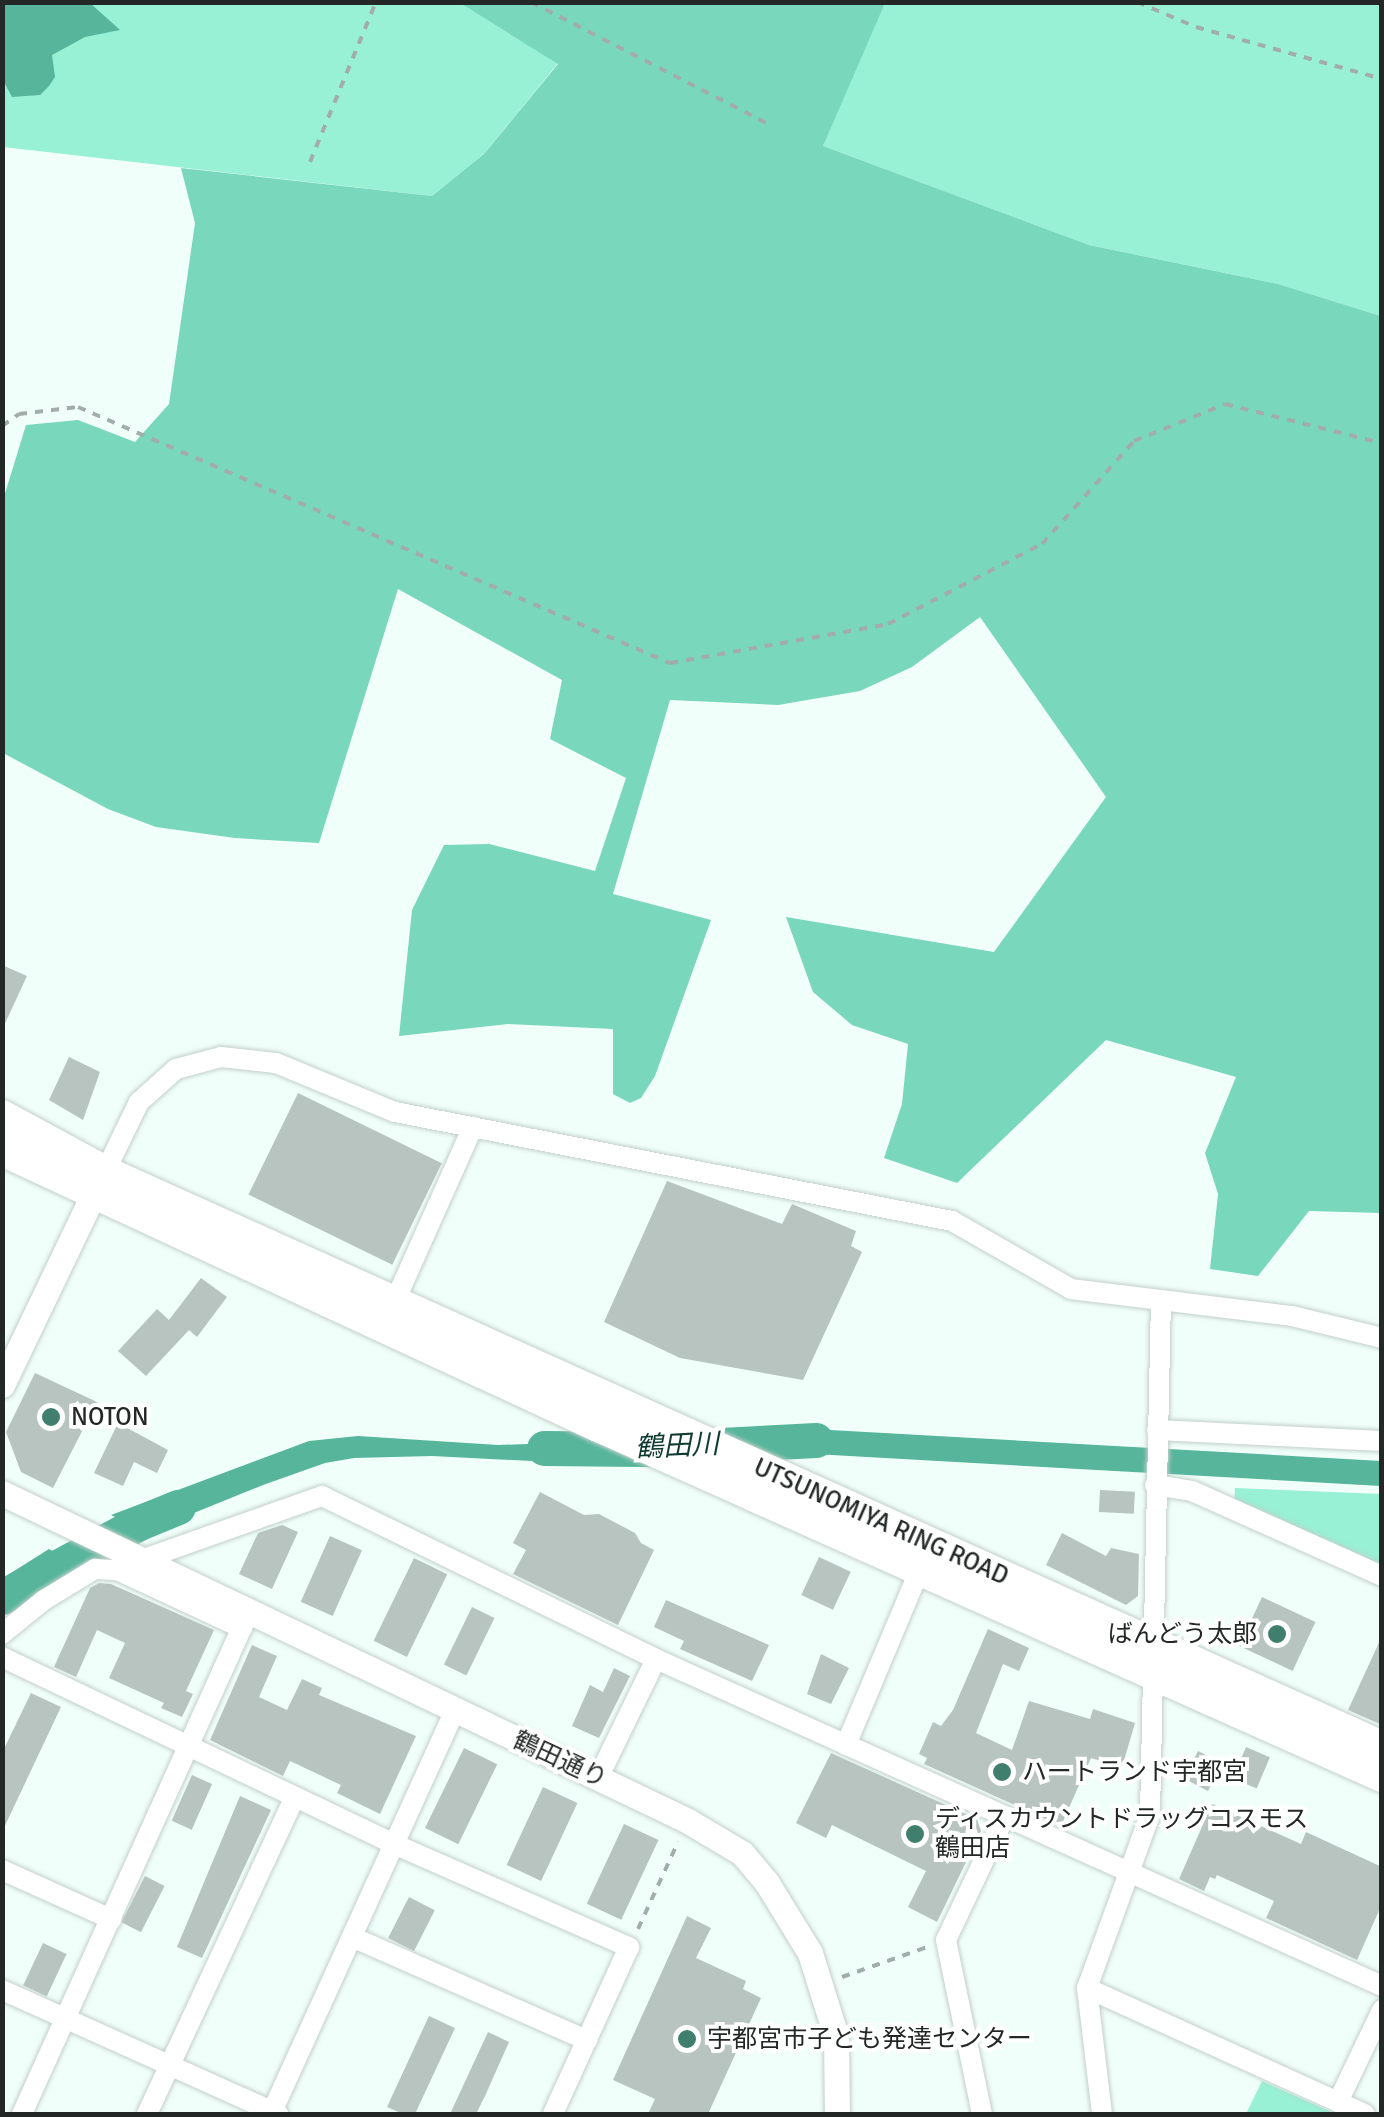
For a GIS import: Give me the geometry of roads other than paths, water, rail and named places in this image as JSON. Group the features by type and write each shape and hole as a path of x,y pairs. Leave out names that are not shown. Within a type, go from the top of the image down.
{"main road":[{"name":"UTSUNOMIYA RING ROAD","path":"2,1116 99,1183 596,1425 919,1571 1382,1747"},
{"name":"UTSUNOMIYA RING ROAD","path":"2,1150 99,1183 395,1300 769,1472 1152,1658 1382,1776"}],"street":[{"path":"2,1385 138,1102 176,1069 221,1057 276,1064 395,1112 952,1221 1071,1289 1292,1316 1382,1338"},
{"path":"395,1300 474,1127"},
{"path":"1102,2114 1087,1988 1150,1815 1160,1300"},
{"path":"1157,1430 1382,1441"},
{"path":"1155,1485 1192,1491 1382,1576"},
{"name":"鶴田通り","path":"2,1492 141,1560 246,1620 455,1711 688,1820 742,1854 767,1883 810,1953 836,2036 837,2114"},
{"path":"141,1560 322,1496 656,1659 1382,1986"},
{"path":"2,1634 44,1600 95,1569 117,1570 246,1620 22,2114"},
{"path":"846,1745 919,1571"},
{"path":"2,1657 394,1844 629,1946 553,2114"},
{"path":"598,1778 656,1659"},
{"path":"2,1990 274,2114 455,1711"},
{"path":"147,2114 295,1796"},
{"path":"982,2114 946,1940 1006,1816"},
{"path":"2,1870 111,1920"},
{"path":"352,1938 587,2040"},
{"path":"1087,1988 1365,2114"},
{"path":"1338,2102 1382,2010"}],"waterway":[{"name":"鶴田川","path":"544,1448 643,1449 816,1440"},
{"name":"鶴田川","path":"2,1597 139,1523 178,1507"}],"place":[{"name":"NOTON","path":"51,1417"},
{"name":"ばんどう太郎","path":"1277,1634"},
{"name":"ハートランド宇都宮","path":"1002,1772"},
{"name":"ディスカウントドラッグコスモス 鶴田店","path":"915,1834"},
{"name":"宇都宮市子ども発達センター","path":"687,2039"}]}
